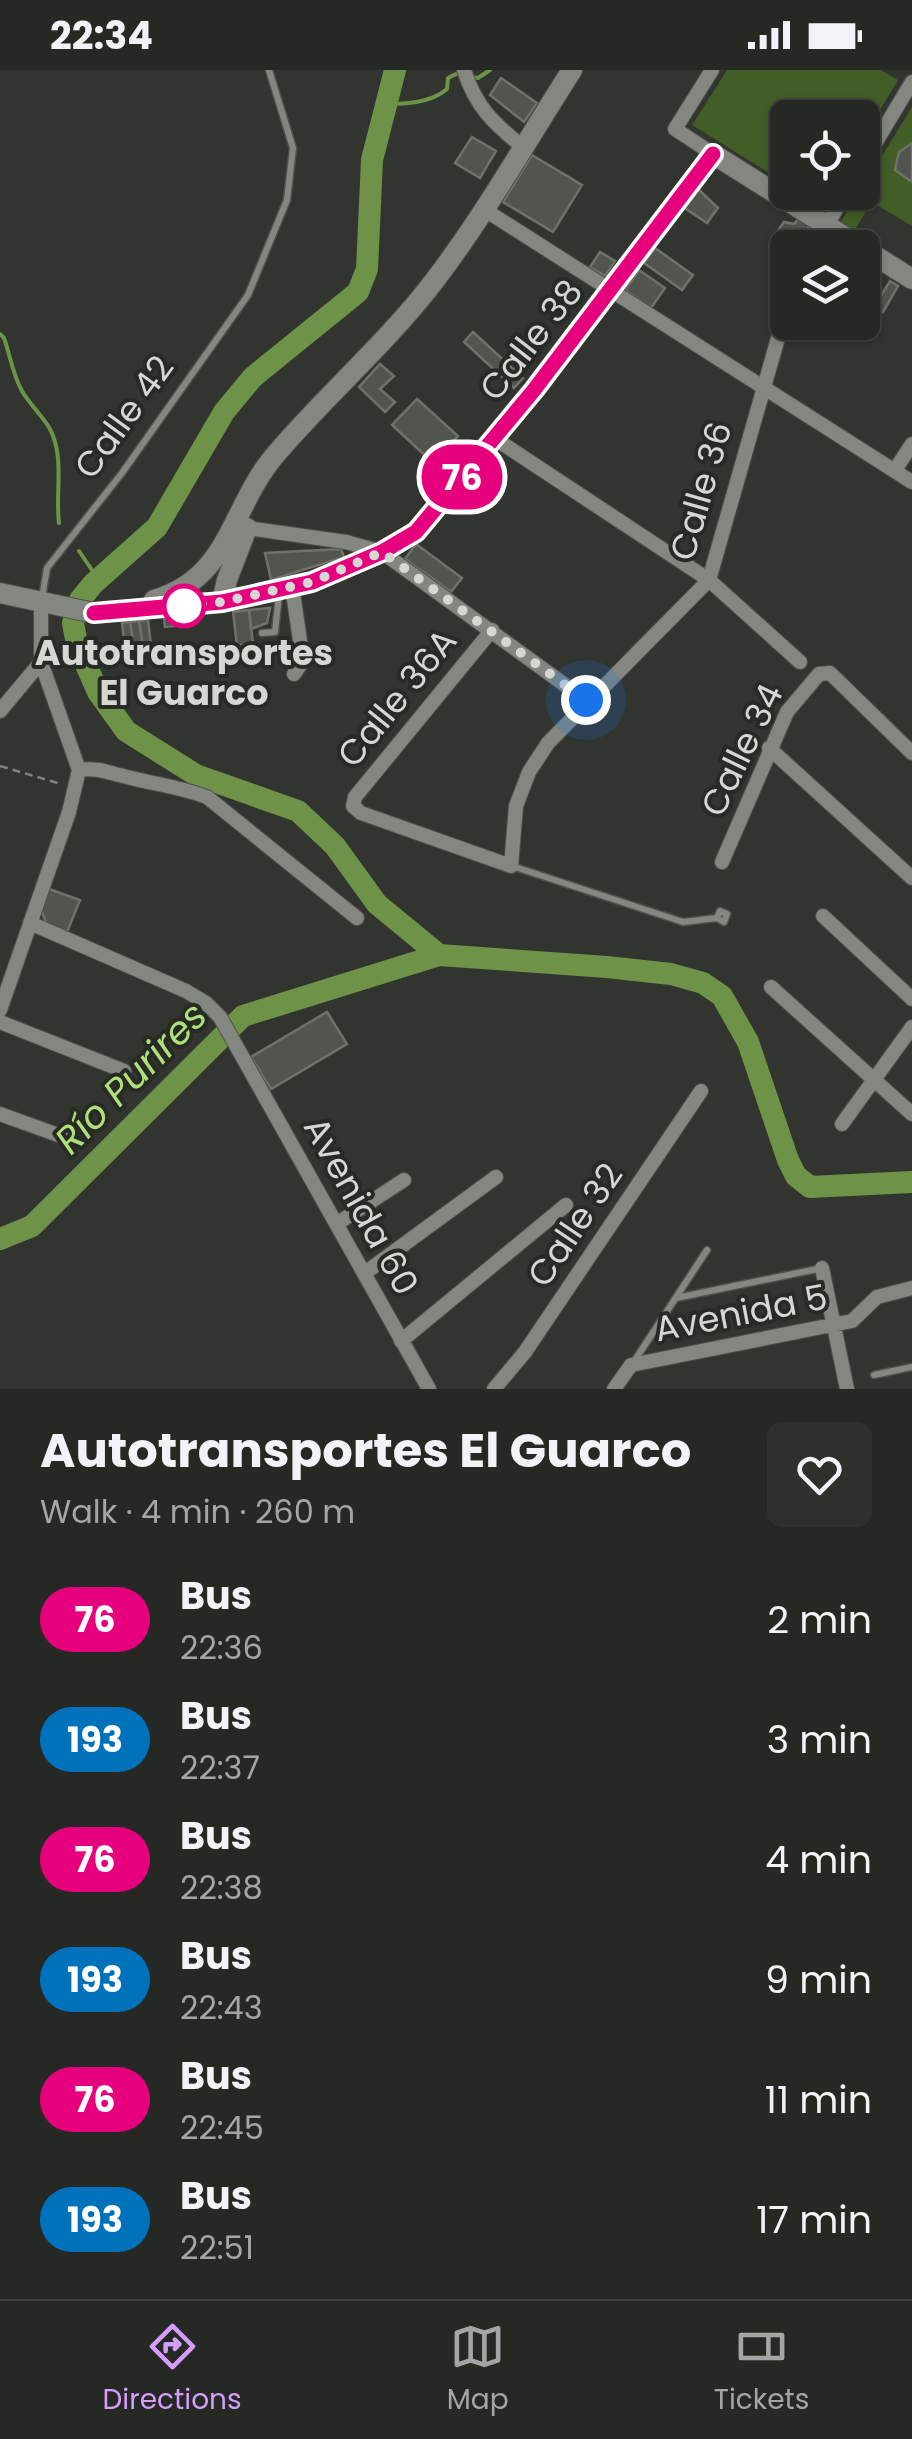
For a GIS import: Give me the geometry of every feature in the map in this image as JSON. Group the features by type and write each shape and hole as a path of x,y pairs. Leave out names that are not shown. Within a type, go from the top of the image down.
{"main road":[{"path":"0,593 91,613 164,598 198,579 226,544 246,495 275,456 387,337 434,280 485,210 572,70"},
{"path":"713,154 912,278"},
{"name":"Calle 38","path":"91,613 222,602 312,582 382,552 416,532 494,438 713,154"},
{"path":"222,602 275,456"}],"street":[{"path":"712,70 675,129 713,154"},
{"path":"905,70 912,74"},
{"path":"466,77 474,98 499,128 523,147"},
{"path":"880,134 912,82"},
{"path":"485,210 912,482"},
{"path":"823,230 835,210"},
{"name":"Calle 36","path":"511,866 516,806 528,772 548,743 586,700 622,670 709,580 777,340"},
{"path":"494,438 709,580 800,662"},
{"path":"894,470 912,444"},
{"path":"247,528 346,542 382,552 586,700"},
{"path":"286,587 303,661 294,674"},
{"name":"Calle 42","path":"48,606 42,662 79,770"},
{"name":"Calle 36A","path":"492,630 355,797 353,806 361,813 511,866"},
{"path":"0,711 42,662"},
{"name":"Calle 34","path":"722,862 787,712 803,690 824,672 830,673 912,753"},
{"path":"18,692 50,691"},
{"path":"769,748 912,878"},
{"path":"0,1010 79,770 100,767 124,777 207,797 357,918"},
{"path":"823,916 912,999"},
{"name":"Avenida 60","path":"30,923 186,991 220,1017 429,1389"},
{"path":"771,988 912,1114"},
{"path":"0,1022 124,1071"},
{"path":"842,1124 912,1027"},
{"name":"Calle 32","path":"494,1389 525,1352 701,1092"},
{"path":"0,1114 61,1136"},
{"path":"365,1273 496,1177"},
{"path":"338,1224 404,1180"},
{"path":"401,1340 566,1205"},
{"path":"822,1268 843,1388"},
{"name":"Avenida 5","path":"631,1365 834,1326 852,1321 877,1297 912,1288"},
{"path":"614,1389 631,1365"}],"lane":[{"name":"Calle 42","path":"48,606 47,568 122,473 248,295 286,200 293,148 269,70"},
{"path":"262,633 276,632 286,587"},
{"path":"511,866 683,922 716,918"},
{"path":"631,1365 707,1250"},
{"path":"676,1298 822,1268"},
{"path":"874,1375 912,1367"}],"path":[{"path":"0,766 75,788"}],"green space":[{"path":"727,70 881,70 898,80 880,110 880,100 770,100 770,173 692,125"},
{"path":"912,107 912,143 899,152 895,170 912,182 912,226 880,207 880,159"},
{"path":"848,210 867,210 854,230 838,226"}],"building":[{"path":"501,78 537,103 524,122 490,95"},
{"path":"472,137 496,151 480,178 455,163"},
{"path":"912,143 912,182 895,170 899,152"},
{"path":"532,155 582,185 553,232 503,202"},
{"path":"697,188 718,208 707,223 683,207"},
{"path":"798,219 810,225 807,230 779,229 784,222 794,224"},
{"path":"655,248 693,275 682,290 644,263"},
{"path":"600,252 615,261 605,276 590,267"},
{"path":"639,270 665,288 651,308 625,290"},
{"path":"890,281 898,286 883,312 880,297"},
{"path":"473,332 523,378 514,388 464,342"},
{"path":"380,364 394,376 380,389 395,402 385,412 359,387"},
{"path":"417,399 458,436 433,463 392,425"},
{"path":"416,544 462,578 451,592 405,559"},
{"path":"341,549 344,557 271,580 265,553"},
{"path":"270,608 267,623 251,629 249,610"},
{"path":"249,610 253,644 237,645 233,612"},
{"path":"184,616 185,625 165,627 164,618"},
{"path":"148,620 151,645 143,646 139,621"},
{"path":"139,621 143,646 134,647 130,622"},
{"path":"130,622 134,647 125,649 122,623"},
{"path":"49,889 80,900 67,932 46,923 41,909"},
{"path":"327,1012 347,1044 271,1089 251,1057"}],"waterway":[{"path":"395,70 372,160 367,269 358,292 253,377 224,412 157,527 93,584 80,600 73,623 77,644 98,692 126,731 196,775 298,811 335,846 377,904 439,955"},
{"path":"472,77 478,78 490,70"},
{"path":"385,104 426,100 447,89 448,78 463,75"},
{"path":"0,334 22,391 55,440 59,523"},
{"path":"79,551 98,579"},
{"name":"Río Purires","path":"0,1239 32,1226 243,1016 439,955 607,967 671,974 703,983 722,996 748,1042 796,1176 810,1187 912,1182"}],"bus line":[{"name":"76","path":"94,613 222,602 312,582 382,552 416,532 534,390 713,154"}],"place":[{"name":"Autotransportes El Guarco","path":"184,606"}],"route":[{"path":"184,606 222,602 312,582 382,552 586,700"}]}
